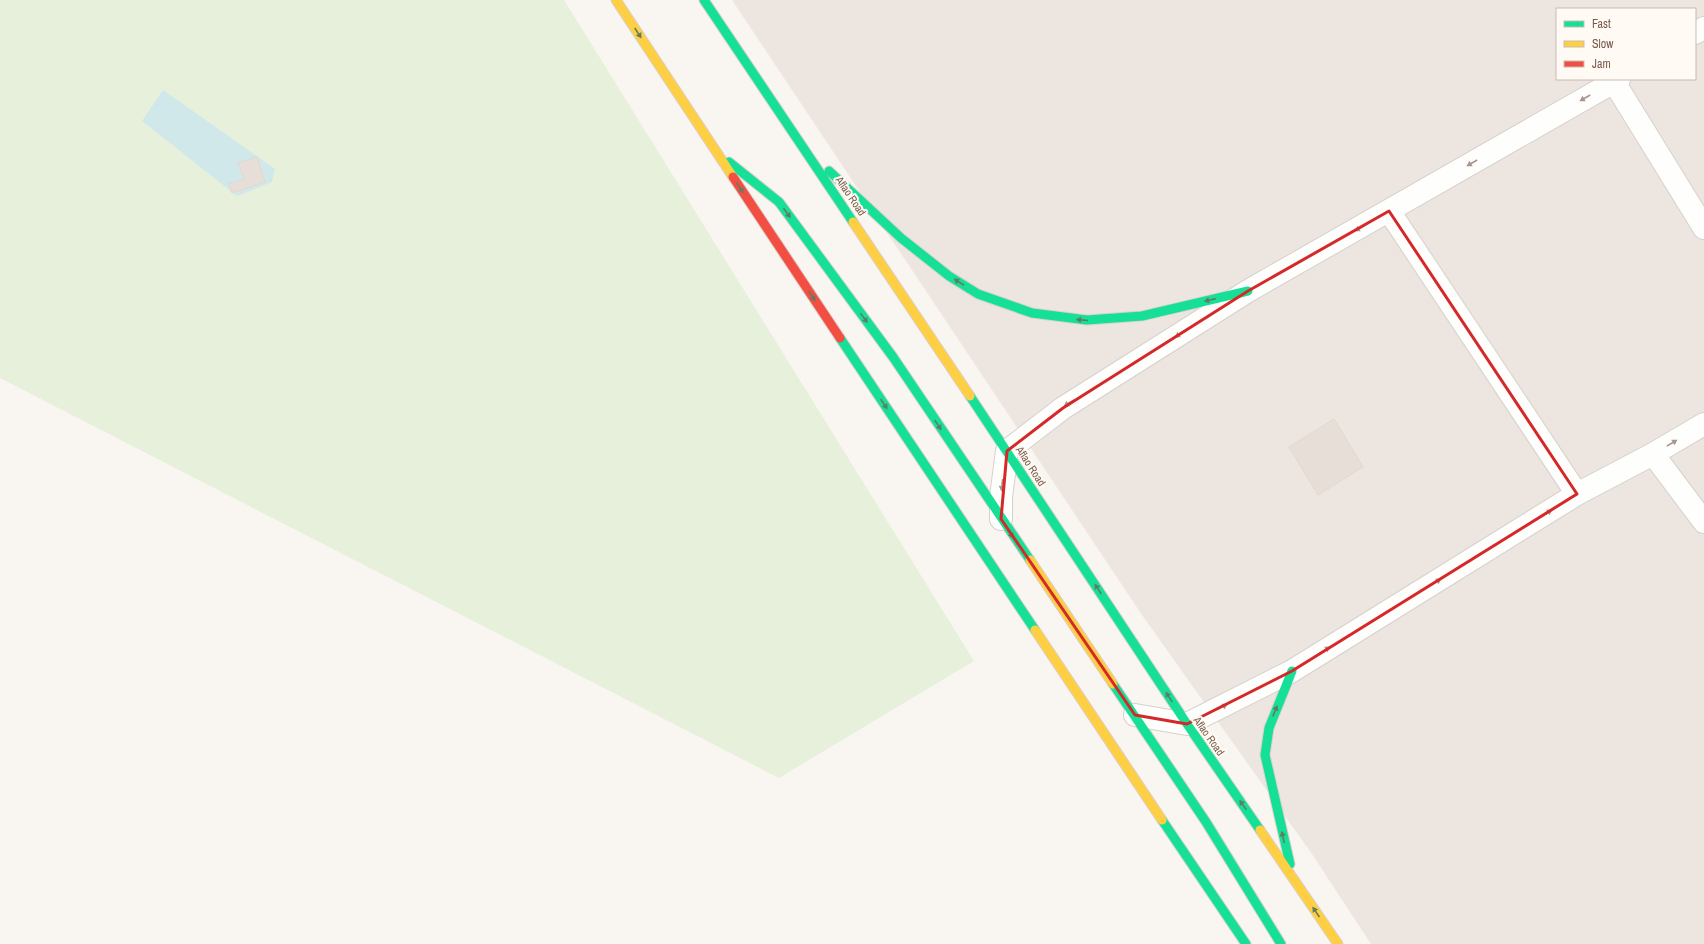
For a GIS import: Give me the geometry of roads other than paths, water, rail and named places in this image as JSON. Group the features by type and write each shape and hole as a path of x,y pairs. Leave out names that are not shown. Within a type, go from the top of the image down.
{"highway":[{"path":"616,0 1246,944"},
{"name":"Aflao Road","path":"704,0 1007,451 1187,724 1338,944"},
{"path":"802,145 901,238 950,276 978,294 1032,313 1087,320 1142,316 1248,292"},
{"path":"716,152 756,182 779,202 893,357 1206,822 1281,944"},
{"path":"1292,671 1269,728 1265,755 1268,777 1292,875"}],"street":[{"path":"1001,519 1001,497 1007,451 1063,408 1248,292 1617,80 1704,228"},
{"path":"1389,211 1577,494"},
{"path":"1135,715 1187,724 1292,671 1577,494 1653,454 1704,424"},
{"path":"1653,454 1704,522"}],"water":[{"path":"163,90 275,169 272,182 237,196 142,121"}]}
